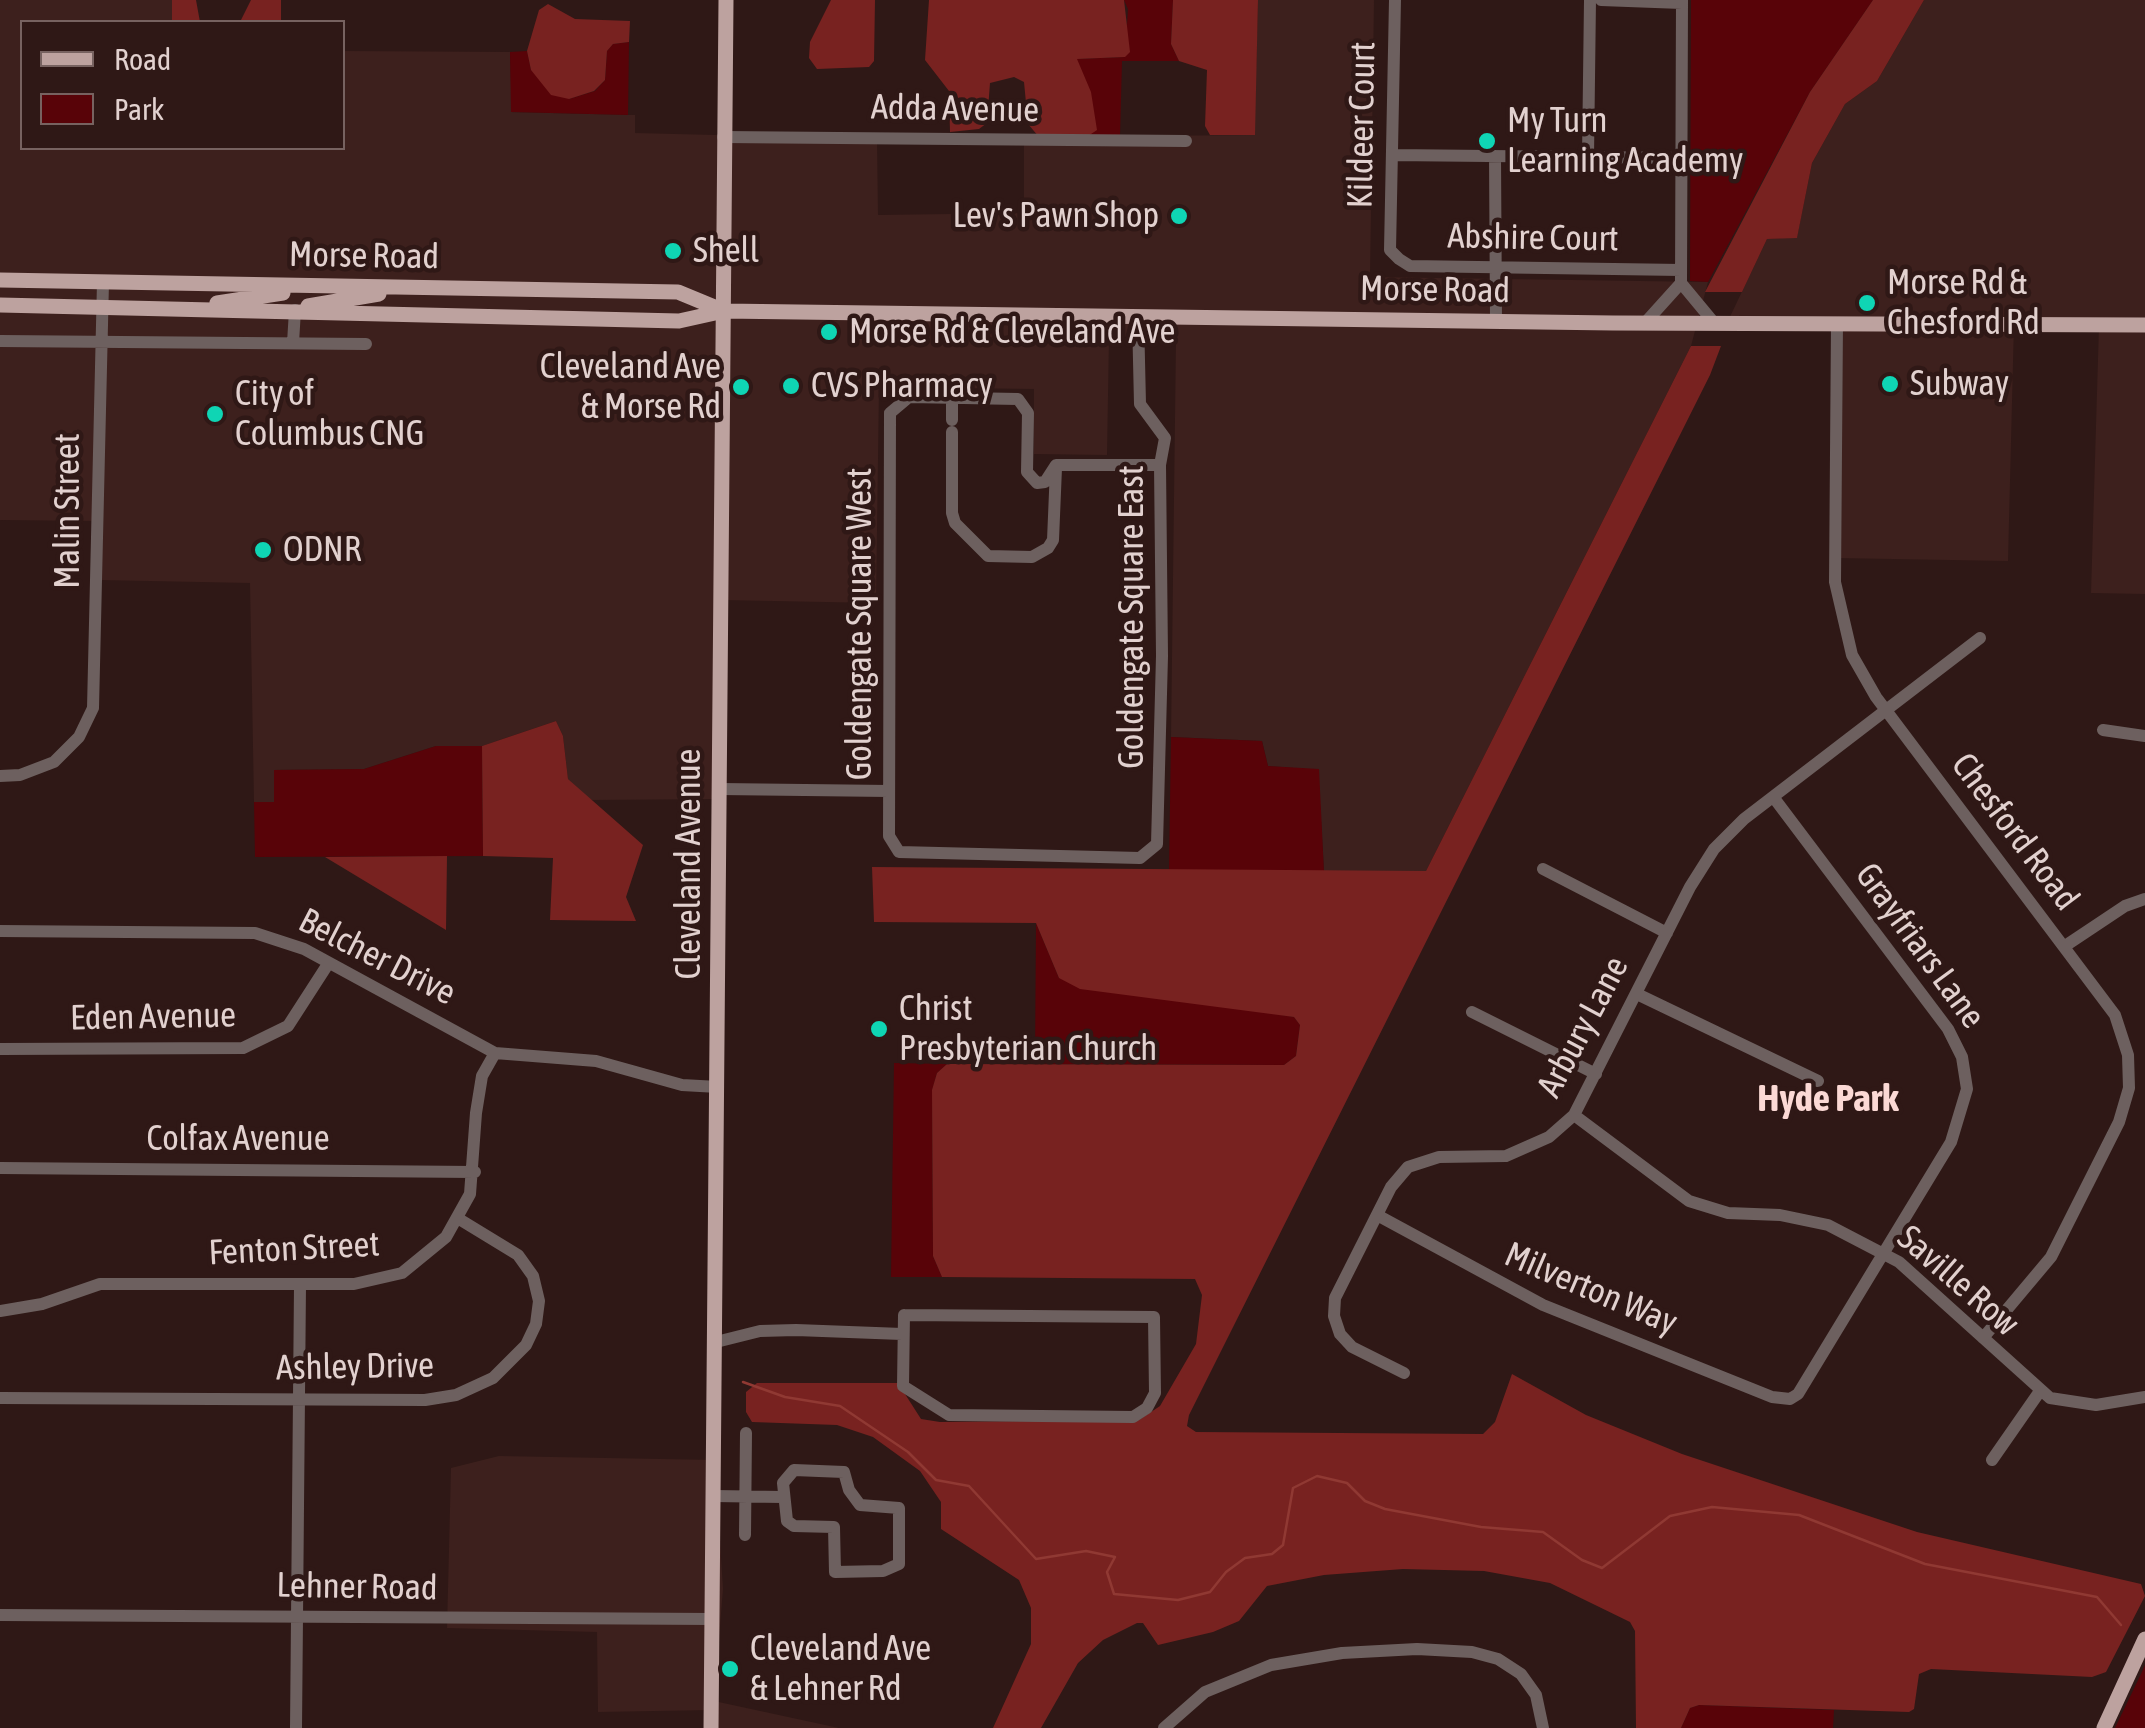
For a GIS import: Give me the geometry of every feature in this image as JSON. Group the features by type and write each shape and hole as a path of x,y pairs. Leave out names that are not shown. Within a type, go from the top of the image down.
{"main road":[{"name":"Cleveland Avenue","path":"712,1728 726,0"},
{"name":"Morse Road","path":"0,280 678,292 724,311"},
{"path":"194,308 285,293 296,285"},
{"path":"295,310 325,300 422,288"},
{"name":"Morse Road","path":"0,305 679,321 724,311 1644,324 2145,325"},
{"path":"2104,1728 2145,1639"}],"street":[{"name":"Kildeer Court","path":"1390,250 1394,0"},
{"path":"1588,157 1590,0"},
{"path":"1601,0 1682,2 1681,276 1714,324"},
{"name":"Adda Avenue","path":"724,137 1186,142"},
{"path":"1392,155 1682,158"},
{"path":"1495,156 1496,320"},
{"name":"Abshire Court","path":"1390,250 1410,266 1681,276"},
{"path":"1644,324 1681,276"},
{"name":"Malin Street","path":"0,776 20,774 54,762 78,737 96,693 103,282"},
{"path":"293,343 295,310"},
{"name":"Goldengate Square East","path":"889,836 899,852 909,854 1140,858 1150,852 1160,834 1160,465 1165,438 1140,404 1138,316"},
{"name":"Chesford Road","path":"1838,323 1836,602 1852,655 1887,711 2065,946 2121,1027 2128,1088 2120,1122 2051,1257 1984,1338"},
{"path":"0,341 366,344"},
{"name":"Goldengate Square West","path":"889,836 890,413 908,397 952,397"},
{"path":"952,397 1024,402 1028,413 1028,478 1045,482 1056,466 1053,540 1048,548 1032,557 988,556 955,523 952,513 952,397"},
{"path":"1056,466 1160,465"},
{"name":"Arbury Lane","path":"1404,1373 1352,1348 1337,1326 1335,1298 1377,1215 1408,1168 1440,1157 1506,1156 1549,1137 1574,1115 1666,933 1714,849 1980,638"},
{"path":"2103,730 2145,736"},
{"path":"720,788 889,790"},
{"name":"Grayfriars Lane","path":"1774,798 1948,1029 1962,1058 1967,1089 1951,1142 1886,1254 1798,1394 1790,1399"},
{"path":"1543,870 1666,933"},
{"path":"2065,946 2124,906 2145,899"},
{"name":"Belcher Drive","path":"0,931 255,933 304,949 495,1052 596,1060 682,1085 718,1087"},
{"name":"Eden Avenue","path":"0,1049 243,1048 288,1026 328,964"},
{"path":"1637,994 1818,1080"},
{"path":"1472,1012 1596,1074"},
{"name":"Fenton Street","path":"0,1311 42,1304 100,1284 354,1284 402,1273 438,1248 459,1219 475,1172 476,1114 482,1076 495,1052"},
{"name":"Saville Row","path":"1574,1115 1689,1201 1728,1213 1780,1215 1828,1225 1886,1254 1915,1273 2040,1391 2079,1405 2145,1397"},
{"name":"Colfax Avenue","path":"0,1168 475,1172"},
{"name":"Milverton Way","path":"1377,1215 1542,1305 1772,1397 1790,1399"},
{"name":"Ashley Drive","path":"0,1398 456,1396 493,1378 526,1345 536,1324 539,1301 533,1276 518,1256 459,1219"},
{"path":"296,1728 300,1285"},
{"path":"904,1314 1154,1317 1155,1393 1133,1417 949,1415 903,1386 902,1334 904,1314"},
{"path":"716,1342 760,1332 902,1334"},
{"path":"1992,1460 2040,1391"},
{"path":"746,1433 746,1536"},
{"path":"794,1470 844,1472 849,1490 860,1504 899,1508 899,1564 882,1572 834,1572 834,1527 794,1526 787,1521 782,1497 783,1483 794,1470"},
{"path":"714,1496 782,1497"},
{"name":"Lehner Road","path":"0,1614 713,1619"},
{"path":"1164,1728 1204,1692 1271,1665 1342,1653 1417,1649 1472,1652 1498,1659 1520,1674 1536,1695 1543,1728"}],"shaded area":[{"path":"0,0 172,0 172,20 20,20 20,150 345,150 345,51 510,52 512,112 635,115 635,133 877,139 878,215 1024,213 1024,137 1254,135 1258,0 1374,0 1370,277 1708,282 1691,346 1426,871 1324,872 1318,770 1268,766 1262,741 1171,737 1176,338 1109,337 1107,455 1034,454 1034,389 879,387 876,603 722,600 721,799 590,800 568,779 563,736 556,721 482,746 436,746 364,769 275,770 274,802 254,802 250,583 99,580 99,521 0,520"},
{"path":"172,0 196,0 200,20 172,20"},
{"path":"251,0 281,0 281,20 241,20"},
{"path":"831,0 875,0 874,61 869,67 817,69 809,58 810,42"},
{"path":"929,0 1124,0 1130,52 1125,57 1077,59 1091,92 1097,130 1088,136 1039,137 1028,124 1024,82 1014,77 990,83 987,123 979,129 950,132 949,91 925,60"},
{"path":"1173,0 1258,0 1255,135 1210,135 1205,126 1207,70 1179,61 1171,44"},
{"path":"1873,0 1924,0 1877,81 1845,104 1812,163 1797,238 1767,239 1742,292 1705,292 1810,92"},
{"path":"1924,0 2145,0 2145,594 2091,593 2099,325 2014,323 2008,561 1835,558 1836,323 1727,323 1767,239 1797,237 1812,163 1845,104 1877,81"},
{"path":"548,4 575,19 630,21 629,42 613,44 607,51 605,80 594,91 569,99 551,95 531,70 527,51 539,10"},
{"path":"1691,346 1721,346 1710,375 1189,1415 1187,1426 1196,1432 1483,1434 1495,1422 1512,1374 1586,1415 1682,1454 1917,1532 2141,1584 2145,1596 2106,1672 2092,1677 1931,1669 1919,1674 1914,1709 1909,1712 1699,1705 1690,1708 1681,1728 1636,1728 1635,1631 1630,1622 1550,1583 1484,1571 1403,1569 1324,1575 1267,1586 1239,1621 1213,1632 1158,1645 1143,1623 1137,1623 1103,1640 1078,1663 1041,1728 993,1728 1031,1644 1031,1608 1019,1580 941,1529 941,1502 920,1471 873,1437 837,1425 752,1422 746,1412 746,1392 757,1383 898,1383 921,1419 940,1422 1139,1420 1160,1406 1196,1344 1202,1295 1195,1279 942,1277 933,1256 932,1090 937,1073 947,1064 1284,1065 1296,1056 1300,1025 1294,1017 1080,989 1059,978 1036,923 874,922 872,867 1426,871"},
{"path":"556,721 563,736 568,779 643,845 626,897 636,921 550,920 553,858 483,856 482,746"},
{"path":"447,856 446,930 325,857"},
{"path":"499,1456 715,1460 723,1589 714,1701 839,1728 713,1728 712,1710 598,1712 597,1632 447,1628 451,1468"}],"green space":[{"path":"1124,0 1173,0 1171,44 1179,61 1122,61 1120,136 1088,136 1076,59 1125,57 1128,9"},
{"path":"1691,0 1873,0 1810,92 1708,282 1690,281"},
{"path":"629,42 628,115 511,112 510,52 527,51 531,70 569,99 595,91 605,80 607,51 613,44"},
{"path":"1171,737 1262,741 1268,766 1319,769 1324,872 1169,871"},
{"path":"436,746 482,746 483,856 255,857 254,802 274,802 274,770 364,769"},
{"path":"1036,923 1059,978 1294,1017 1300,1025 1296,1056 1284,1065 1035,1064"},
{"path":"894,1063 947,1064 937,1073 932,1091 933,1256 942,1277 891,1277"},
{"path":"2145,1665 2145,1728 2115,1728 2141,1674"},
{"path":"1699,1705 1834,1710 1833,1728 1681,1728 1690,1708"}],"waterway":[{"path":"743,1382 785,1397 840,1406 908,1452 936,1480 969,1486 1036,1559 1086,1551 1115,1557 1107,1572 1114,1594 1178,1600 1210,1592 1226,1572 1245,1558 1272,1554 1283,1545 1293,1488 1317,1476 1347,1483 1365,1501 1385,1509 1481,1527 1543,1532 1582,1560 1602,1568 1670,1516 1712,1507 1799,1515 1925,1564 2097,1597 2121,1625"}],"place":[{"name":"My Turn Learning Academy","path":"1487,141"},
{"name":"Lev's Pawn Shop","path":"1179,216"},
{"name":"Shell","path":"673,251"},
{"name":"Morse Rd & Chesford Rd","path":"1867,303"},
{"name":"Morse Rd & Cleveland Ave","path":"829,332"},
{"name":"Subway","path":"1890,384"},
{"name":"CVS Pharmacy","path":"791,386"},
{"name":"Cleveland Ave & Morse Rd","path":"741,387"},
{"name":"City of Columbus CNG","path":"215,414"},
{"name":"ODNR","path":"263,550"},
{"name":"Christ Presbyterian Church","path":"879,1029"},
{"name":"Cleveland Ave & Lehner Rd","path":"730,1669"}],"district":[{"name":"Hyde Park","path":"1828,1099"}]}
